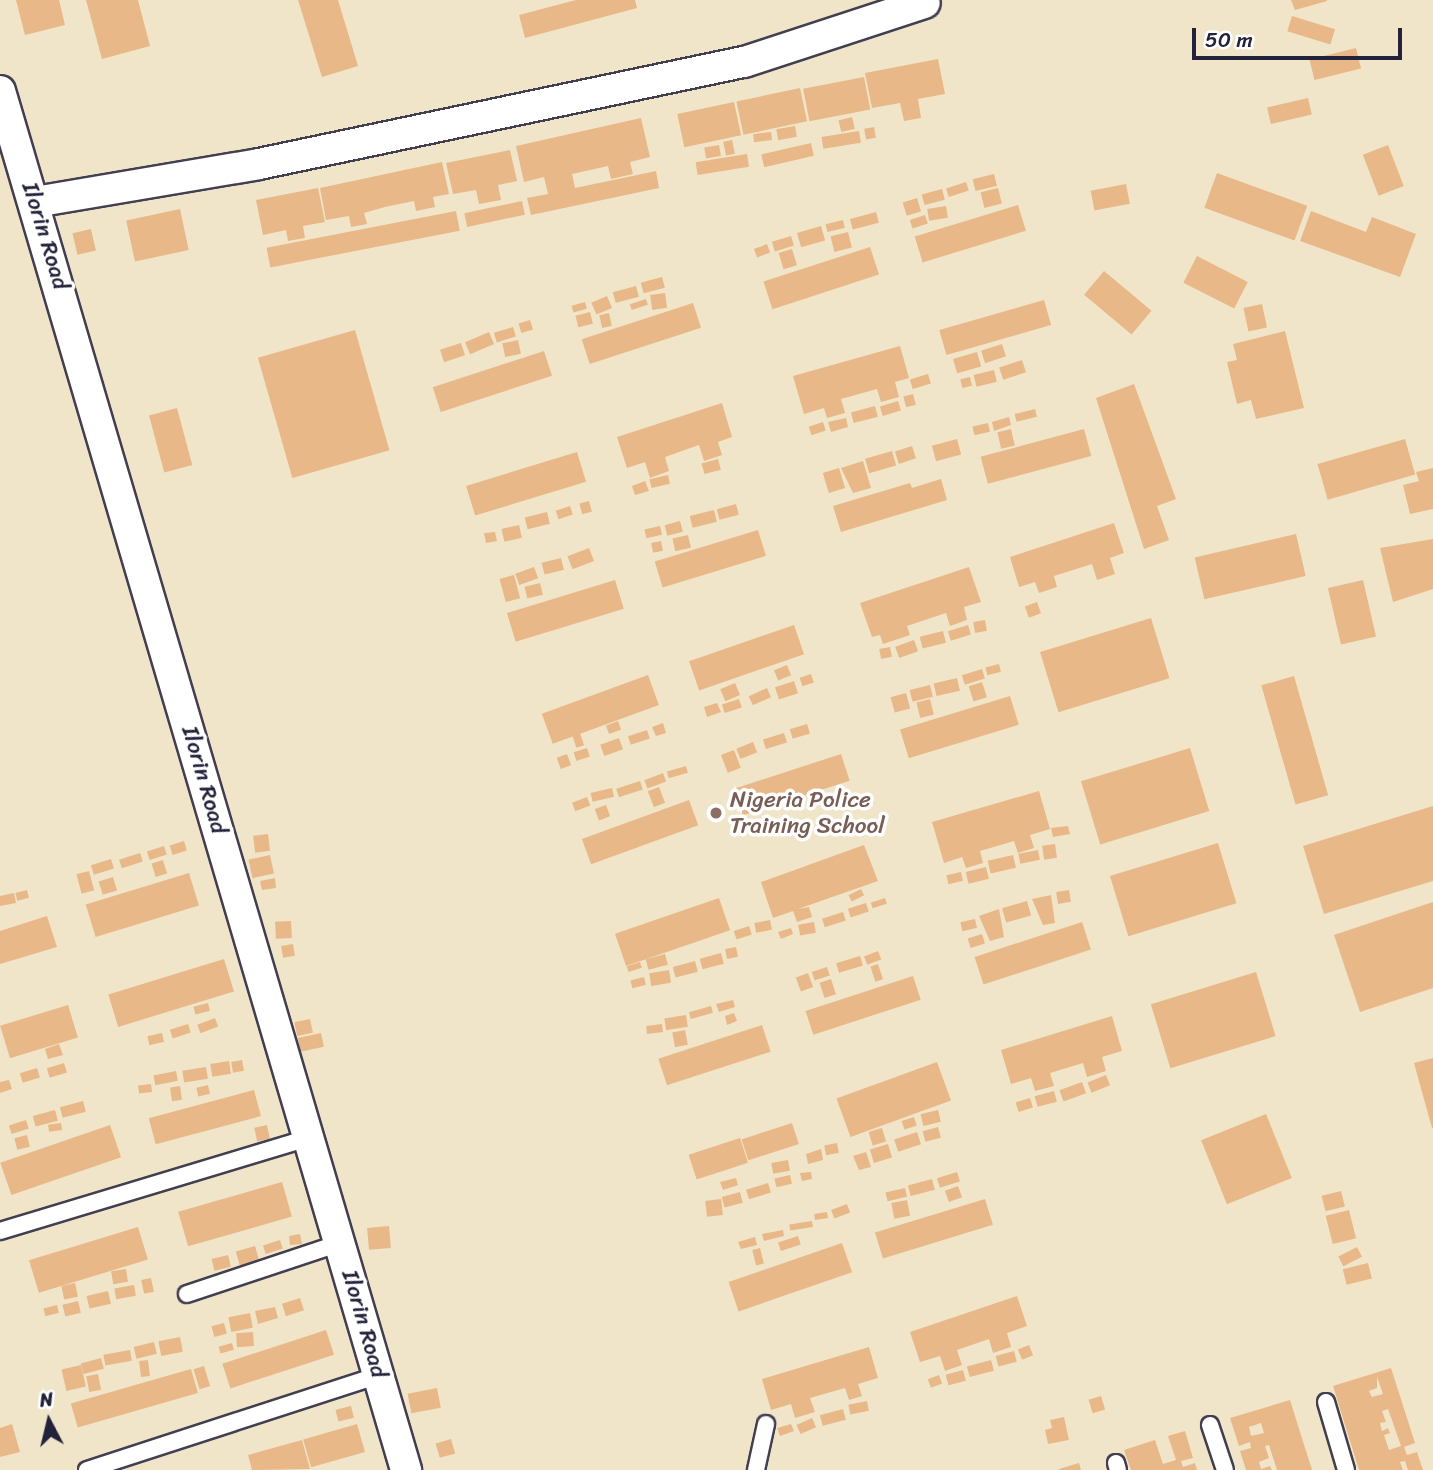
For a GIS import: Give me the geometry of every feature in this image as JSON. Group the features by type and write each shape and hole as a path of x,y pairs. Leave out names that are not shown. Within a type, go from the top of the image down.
{"street":[{"path":"35,202 259,164 744,62 925,3"},
{"name":"Ilorin Road","path":"0,91 6,127 35,202 407,1470"}],"lane":[{"path":"0,1231 309,1138"},
{"path":"187,1294 340,1243"},
{"path":"87,1470 379,1376"},
{"path":"1326,1402 1346,1470"},
{"path":"756,1470 766,1424"},
{"path":"1210,1425 1224,1470"}],"building":[{"path":"16,0 59,0 65,25 25,35"},
{"path":"86,0 138,0 150,46 102,59"},
{"path":"298,0 338,0 358,66 322,77"},
{"path":"576,0 635,0 637,8 525,38 519,15"},
{"path":"1291,0 1327,0 1327,1 1295,10"},
{"path":"1292,16 1335,29 1330,44 1287,31"},
{"path":"1356,48 1361,68 1315,80 1309,60"},
{"path":"938,59 945,94 918,99 921,118 904,121 900,103 872,108 865,73"},
{"path":"864,77 870,109 809,121 803,89"},
{"path":"800,88 807,121 743,135 736,102"},
{"path":"1308,98 1312,115 1271,124 1267,107"},
{"path":"734,102 741,135 684,147 677,114"},
{"path":"852,117 855,129 841,132 838,120"},
{"path":"641,118 650,157 630,162 633,174 611,179 608,166 572,174 575,188 656,171 659,188 531,215 527,198 548,194 544,177 524,182 516,146"},
{"path":"795,126 797,137 778,140 776,129"},
{"path":"874,127 876,138 866,140 864,129"},
{"path":"859,131 861,143 823,149 821,137"},
{"path":"771,132 772,140 754,142 753,134"},
{"path":"732,140 735,154 726,156 723,142"},
{"path":"811,143 814,156 764,167 761,154"},
{"path":"719,145 721,156 706,158 704,148"},
{"path":"1388,145 1404,186 1379,196 1363,155"},
{"path":"510,150 517,181 498,185 501,200 479,204 476,190 453,194 446,163"},
{"path":"747,154 749,167 698,175 696,162"},
{"path":"442,162 449,194 433,197 435,207 416,211 414,201 385,207 364,213 367,224 351,227 349,216 326,220 320,188"},
{"path":"1217,173 1307,206 1295,241 1204,208"},
{"path":"994,174 997,186 976,191 973,179"},
{"path":"966,182 969,191 949,197 946,188"},
{"path":"1126,184 1130,204 1094,211 1091,191"},
{"path":"318,188 325,222 303,226 305,238 288,241 286,230 263,235 256,200"},
{"path":"998,188 1002,204 984,208 981,192"},
{"path":"942,189 945,200 925,205 922,194"},
{"path":"917,198 921,211 907,216 903,202"},
{"path":"522,201 525,215 467,227 464,213"},
{"path":"1018,205 1026,231 923,262 915,237"},
{"path":"946,206 948,218 929,221 927,209"},
{"path":"180,209 189,250 135,262 126,220"},
{"path":"456,211 460,231 270,267 267,248"},
{"path":"1311,211 1366,232 1372,217 1416,234 1400,277 1300,241"},
{"path":"876,212 879,223 853,230 850,219"},
{"path":"925,215 928,224 913,229 910,220"},
{"path":"843,220 845,228 827,232 826,224"},
{"path":"821,226 825,240 801,247 797,233"},
{"path":"91,229 96,250 77,255 72,233"},
{"path":"848,232 852,248 834,252 831,236"},
{"path":"791,236 794,246 775,251 772,242"},
{"path":"767,244 770,252 757,257 754,249"},
{"path":"870,247 879,275 772,309 763,282"},
{"path":"792,249 797,265 784,269 779,253"},
{"path":"1197,256 1248,282 1234,309 1183,283"},
{"path":"1104,271 1151,311 1132,335 1084,295"},
{"path":"662,277 665,288 644,293 641,283"},
{"path":"636,286 639,297 616,303 613,292"},
{"path":"665,293 667,308 652,310 650,295"},
{"path":"607,296 612,308 596,315 591,303"},
{"path":"646,299 648,305 632,310 630,304"},
{"path":"1044,300 1051,325 946,355 939,330"},
{"path":"585,302 587,309 573,313 572,306"},
{"path":"693,303 701,328 590,364 582,339"},
{"path":"1262,304 1267,327 1248,331 1243,308"},
{"path":"590,312 593,324 578,327 575,316"},
{"path":"609,313 612,326 602,328 599,315"},
{"path":"530,320 533,330 521,333 519,324"},
{"path":"513,327 516,337 497,342 494,333"},
{"path":"355,330 389,450 292,478 258,358"},
{"path":"1285,331 1304,408 1256,419 1251,400 1237,404 1227,362 1237,360 1233,344"},
{"path":"489,332 494,344 470,354 465,342"},
{"path":"518,340 521,354 505,357 502,343"},
{"path":"461,343 465,355 444,362 440,350"},
{"path":"1002,344 1006,356 985,363 981,351"},
{"path":"900,346 909,378 895,382 899,397 881,402 877,389 841,399 845,413 827,418 824,408 804,414 793,376"},
{"path":"544,351 552,376 441,412 433,387"},
{"path":"977,352 981,366 957,373 953,359"},
{"path":"1022,360 1026,372 1003,380 999,367"},
{"path":"994,370 997,382 977,387 974,375"},
{"path":"928,374 931,384 913,389 910,380"},
{"path":"970,377 972,386 962,388 960,379"},
{"path":"1134,384 1176,499 1157,506 1169,540 1144,549 1096,398"},
{"path":"913,394 916,405 906,407 903,397"},
{"path":"898,401 901,411 883,416 880,407"},
{"path":"722,403 732,437 718,442 722,455 704,461 699,445 665,457 669,471 650,478 645,462 627,468 617,437"},
{"path":"875,406 878,417 854,423 851,412"},
{"path":"177,408 192,465 164,472 149,416"},
{"path":"1035,409 1037,417 1017,422 1015,414"},
{"path":"1009,417 1011,425 994,431 992,422"},
{"path":"846,418 848,427 831,432 828,422"},
{"path":"823,422 826,431 812,435 809,427"},
{"path":"988,423 990,432 974,435 972,427"},
{"path":"1011,429 1015,446 1001,449 997,432"},
{"path":"1084,429 1091,456 988,484 981,457"},
{"path":"957,439 961,454 936,461 932,446"},
{"path":"1405,439 1415,475 1328,500 1318,464"},
{"path":"912,446 916,458 899,464 895,452"},
{"path":"892,451 896,465 869,473 865,459"},
{"path":"577,452 586,482 475,516 466,486"},
{"path":"718,459 721,470 704,474 702,463"},
{"path":"863,461 871,488 853,493 841,468"},
{"path":"839,468 845,488 829,493 823,473"},
{"path":"1433,468 1433,509 1410,514 1403,485 1419,481 1416,472"},
{"path":"668,475 670,484 652,488 649,479"},
{"path":"941,479 947,500 841,532 833,506 910,483 912,488"},
{"path":"645,481 649,491 635,495 632,486"},
{"path":"589,501 592,512 582,514 579,504"},
{"path":"736,504 739,515 720,520 717,509"},
{"path":"570,506 573,515 559,519 556,511"},
{"path":"714,510 717,522 693,528 690,516"},
{"path":"547,512 550,524 528,529 525,518"},
{"path":"680,521 683,532 667,536 665,525"},
{"path":"1114,523 1124,553 1110,558 1115,574 1097,580 1092,564 1054,576 1057,587 1039,593 1035,582 1019,587 1010,557"},
{"path":"519,525 522,538 504,542 501,529"},
{"path":"660,526 662,535 646,538 644,530"},
{"path":"758,530 766,556 663,587 655,562"},
{"path":"495,532 497,541 486,543 484,533"},
{"path":"1296,534 1306,576 1204,599 1195,557"},
{"path":"688,535 691,548 675,551 672,539"},
{"path":"1433,539 1433,589 1393,602 1380,548"},
{"path":"661,541 663,551 653,553 651,543"},
{"path":"589,548 594,561 573,569 568,556"},
{"path":"561,558 564,570 544,574 542,563"},
{"path":"534,567 538,578 519,585 515,574"},
{"path":"969,567 981,602 964,607 967,620 950,626 946,613 907,626 910,635 883,644 880,635 872,637 860,603"},
{"path":"514,575 520,598 506,602 500,579"},
{"path":"615,580 624,609 516,642 507,613"},
{"path":"1363,580 1376,637 1341,645 1328,588"},
{"path":"540,583 543,595 527,599 524,587"},
{"path":"1037,602 1041,613 1029,618 1025,606"},
{"path":"1151,618 1169,678 1058,712 1040,652"},
{"path":"985,620 987,631 975,633 973,622"},
{"path":"794,625 804,654 699,690 689,661"},
{"path":"968,625 971,635 951,641 948,631"},
{"path":"943,631 946,643 923,648 920,637"},
{"path":"914,640 918,651 899,658 895,647"},
{"path":"890,647 892,657 881,659 879,649"},
{"path":"999,664 1001,672 987,675 985,667"},
{"path":"787,665 791,675 778,680 774,670"},
{"path":"982,669 985,679 965,685 962,675"},
{"path":"811,674 814,683 802,686 800,678"},
{"path":"648,675 659,705 553,744 542,714"},
{"path":"1294,676 1328,795 1295,805 1261,685"},
{"path":"957,678 960,691 937,696 934,683"},
{"path":"794,681 798,693 779,700 775,687"},
{"path":"982,682 987,697 974,702 969,686"},
{"path":"735,683 740,695 725,701 720,689"},
{"path":"930,685 933,697 913,702 910,690"},
{"path":"767,688 771,697 753,705 749,696"},
{"path":"906,693 910,708 895,713 891,697"},
{"path":"1010,696 1019,725 909,758 900,730"},
{"path":"739,699 742,708 725,713 722,705"},
{"path":"930,699 934,715 920,718 916,702"},
{"path":"717,703 721,712 707,717 704,707"},
{"path":"618,721 621,729 609,734 606,726"},
{"path":"663,723 666,733 656,736 652,727"},
{"path":"807,724 810,734 793,739 790,729"},
{"path":"647,730 650,739 631,745 628,736"},
{"path":"580,733 584,745 576,748 572,735"},
{"path":"784,733 787,743 766,749 763,739"},
{"path":"619,738 623,749 604,756 600,745"},
{"path":"753,742 757,752 740,759 736,749"},
{"path":"587,748 590,757 576,761 574,752"},
{"path":"1190,748 1209,811 1100,844 1081,781"},
{"path":"734,750 741,768 728,773 721,755"},
{"path":"567,754 571,765 561,769 557,758"},
{"path":"841,754 850,781 742,816 734,789"},
{"path":"686,766 688,773 669,778 667,772"},
{"path":"663,773 666,781 648,789 644,780"},
{"path":"640,781 643,790 619,797 616,789"},
{"path":"659,787 665,803 654,807 648,791"},
{"path":"612,788 614,797 593,802 591,793"},
{"path":"1039,791 1050,829 1030,835 1034,848 1018,853 1014,841 980,851 983,863 966,868 962,857 944,863 932,822"},
{"path":"587,797 590,805 575,811 572,803"},
{"path":"689,800 698,825 591,864 582,839"},
{"path":"606,805 610,816 599,820 595,809"},
{"path":"1433,806 1433,881 1324,914 1303,846"},
{"path":"1068,826 1070,834 1053,837 1051,828"},
{"path":"268,834 270,851 255,853 253,836"},
{"path":"184,841 187,851 173,855 170,845"},
{"path":"1218,843 1236,903 1128,936 1110,876"},
{"path":"1055,844 1057,858 1044,860 1042,846"},
{"path":"864,845 878,881 798,909 809,907 812,917 797,922 793,911 773,918 761,882"},
{"path":"164,846 167,855 150,860 147,852"},
{"path":"1038,850 1040,860 1020,864 1018,854"},
{"path":"140,853 143,862 122,868 119,860"},
{"path":"270,855 274,874 252,878 248,860"},
{"path":"1013,855 1016,868 991,874 988,861"},
{"path":"111,859 114,869 94,875 91,865"},
{"path":"163,860 167,873 156,877 152,864"},
{"path":"986,867 989,879 969,884 966,872"},
{"path":"89,871 94,890 82,894 76,874"},
{"path":"961,872 963,881 948,884 946,875"},
{"path":"189,873 199,906 96,937 86,905"},
{"path":"113,877 117,890 103,895 99,881"},
{"path":"275,878 276,888 262,890 260,881"},
{"path":"861,889 864,895 852,902 849,895"},
{"path":"27,890 29,898 17,901 15,893"},
{"path":"1069,890 1071,902 1058,904 1056,892"},
{"path":"14,893 16,903 0,906 0,896"},
{"path":"1051,895 1055,923 1043,925 1032,899"},
{"path":"719,898 730,930 626,966 615,934"},
{"path":"885,898 887,904 873,908 871,903"},
{"path":"1027,901 1031,915 1006,923 1002,908"},
{"path":"1433,902 1433,988 1360,1012 1334,935"},
{"path":"866,903 869,912 851,917 848,909"},
{"path":"999,909 1004,937 990,941 979,916"},
{"path":"843,912 846,921 825,927 822,919"},
{"path":"47,916 57,947 0,964 0,931"},
{"path":"975,919 977,928 962,931 960,922"},
{"path":"770,920 772,930 756,933 754,923"},
{"path":"291,921 292,938 276,939 275,922"},
{"path":"814,922 816,933 800,936 798,925"},
{"path":"1082,922 1091,950 983,984 975,957"},
{"path":"749,926 752,935 737,940 734,931"},
{"path":"791,928 793,934 781,939 778,932"},
{"path":"982,934 985,944 971,948 968,938"},
{"path":"293,944 295,956 283,958 281,946"},
{"path":"736,947 738,957 727,959 725,949"},
{"path":"878,951 881,959 867,965 864,956"},
{"path":"721,953 724,964 703,969 700,959"},
{"path":"665,954 668,965 649,970 646,959"},
{"path":"860,956 863,966 839,973 836,963"},
{"path":"224,959 234,992 118,1027 108,994"},
{"path":"695,961 698,972 676,978 673,967"},
{"path":"640,962 642,968 629,972 627,966"},
{"path":"878,964 883,979 875,982 870,966"},
{"path":"827,967 830,976 815,981 812,972"},
{"path":"669,970 671,983 651,986 649,973"},
{"path":"1256,972 1276,1036 1170,1068 1151,1004"},
{"path":"808,973 813,987 801,992 796,977"},
{"path":"913,976 921,1000 813,1035 806,1011"},
{"path":"644,977 646,985 632,988 630,980"},
{"path":"831,979 836,994 825,998 820,983"},
{"path":"733,1000 735,1007 719,1012 716,1004"},
{"path":"208,1003 210,1011 195,1014 193,1007"},
{"path":"68,1005 78,1038 10,1058 0,1026"},
{"path":"711,1006 713,1013 691,1019 689,1012"},
{"path":"734,1013 737,1021 727,1025 725,1016"},
{"path":"686,1015 688,1027 666,1030 664,1018"},
{"path":"1112,1016 1122,1051 1102,1057 1106,1071 1087,1077 1083,1063 1050,1073 1054,1086 1035,1091 1031,1078 1011,1084 1001,1050"},
{"path":"215,1018 218,1026 200,1033 197,1025"},
{"path":"310,1019 313,1033 297,1036 294,1022"},
{"path":"188,1024 191,1033 173,1038 170,1030"},
{"path":"662,1024 663,1032 647,1034 646,1026"},
{"path":"762,1025 771,1052 667,1085 658,1059"},
{"path":"685,1030 688,1045 675,1047 672,1032"},
{"path":"162,1033 164,1042 149,1045 147,1036"},
{"path":"321,1033 324,1047 300,1052 298,1038"},
{"path":"59,1044 63,1055 48,1059 45,1049"},
{"path":"1433,1058 1433,1128 1432,1128 1414,1063"},
{"path":"242,1060 244,1071 233,1073 231,1062"},
{"path":"229,1061 231,1074 212,1077 210,1064"},
{"path":"937,1062 951,1101 850,1137 836,1099"},
{"path":"64,1063 67,1073 50,1078 47,1068"},
{"path":"206,1067 208,1079 184,1083 182,1071"},
{"path":"37,1068 40,1078 23,1083 20,1073"},
{"path":"176,1071 178,1081 155,1085 153,1075"},
{"path":"1106,1075 1110,1085 1092,1093 1087,1082"},
{"path":"9,1080 12,1089 0,1093 0,1082"},
{"path":"1082,1082 1086,1093 1064,1101 1059,1090"},
{"path":"151,1084 152,1092 139,1094 138,1086"},
{"path":"208,1085 210,1094 198,1096 196,1088"},
{"path":"180,1086 182,1100 172,1101 170,1087"},
{"path":"254,1090 261,1116 156,1144 149,1118"},
{"path":"1054,1091 1057,1102 1038,1107 1035,1096"},
{"path":"1030,1098 1033,1108 1019,1112 1016,1102"},
{"path":"83,1101 86,1112 63,1118 60,1107"},
{"path":"55,1110 58,1121 36,1127 33,1116"},
{"path":"938,1110 941,1122 923,1126 921,1114"},
{"path":"1266,1114 1292,1178 1227,1204 1201,1140"},
{"path":"914,1117 917,1126 904,1130 902,1121"},
{"path":"26,1120 29,1129 12,1134 9,1126"},
{"path":"61,1123 62,1130 49,1132 48,1125"},
{"path":"792,1123 799,1144 748,1160 742,1139"},
{"path":"110,1125 121,1157 11,1195 0,1163"},
{"path":"267,1125 270,1139 257,1141 254,1128"},
{"path":"938,1127 941,1138 925,1142 923,1131"},
{"path":"882,1128 886,1141 873,1145 869,1132"},
{"path":"917,1132 921,1144 898,1152 894,1139"},
{"path":"27,1135 30,1147 17,1150 14,1138"},
{"path":"740,1138 748,1163 697,1179 689,1155"},
{"path":"837,1143 839,1153 826,1155 824,1145"},
{"path":"888,1144 892,1157 874,1163 870,1150"},
{"path":"821,1149 823,1160 808,1164 806,1154"},
{"path":"866,1152 871,1167 859,1170 853,1156"},
{"path":"788,1160 790,1171 773,1174 771,1163"},
{"path":"811,1172 812,1179 802,1181 800,1173"},
{"path":"957,1172 960,1182 940,1188 937,1178"},
{"path":"790,1175 792,1184 776,1187 774,1179"},
{"path":"736,1178 738,1185 723,1190 720,1182"},
{"path":"932,1179 935,1190 911,1196 908,1185"},
{"path":"282,1182 292,1217 188,1246 178,1212"},
{"path":"768,1183 771,1193 749,1199 746,1190"},
{"path":"958,1186 962,1197 949,1202 945,1191"},
{"path":"905,1188 907,1197 888,1201 886,1192"},
{"path":"1341,1191 1345,1207 1325,1211 1322,1196"},
{"path":"740,1192 743,1203 724,1208 722,1197"},
{"path":"721,1199 723,1215 707,1217 705,1201"},
{"path":"985,1199 993,1225 883,1258 875,1233"},
{"path":"907,1200 910,1216 894,1219 891,1203"},
{"path":"847,1204 850,1212 834,1218 831,1210"},
{"path":"1349,1210 1356,1238 1333,1244 1326,1216"},
{"path":"827,1212 828,1218 815,1220 814,1214"},
{"path":"812,1221 813,1227 790,1231 789,1225"},
{"path":"389,1226 391,1248 369,1250 367,1228"},
{"path":"138,1227 148,1260 39,1293 29,1260"},
{"path":"783,1230 784,1236 764,1241 762,1234"},
{"path":"300,1234 302,1244 290,1245 289,1236"},
{"path":"798,1236 801,1245 781,1251 778,1242"},
{"path":"755,1237 757,1245 741,1249 738,1242"},
{"path":"280,1240 283,1249 266,1254 263,1246"},
{"path":"842,1243 852,1272 739,1311 729,1282"},
{"path":"255,1246 259,1260 240,1266 236,1252"},
{"path":"1357,1247 1362,1257 1343,1266 1338,1257"},
{"path":"760,1248 764,1264 756,1265 752,1250"},
{"path":"228,1255 231,1267 214,1271 212,1259"},
{"path":"1368,1263 1372,1279 1347,1285 1343,1269"},
{"path":"126,1269 128,1282 113,1284 111,1271"},
{"path":"151,1278 154,1292 144,1294 141,1280"},
{"path":"75,1283 78,1297 64,1300 61,1286"},
{"path":"134,1285 136,1296 116,1299 114,1288"},
{"path":"108,1291 111,1304 89,1309 87,1296"},
{"path":"1017,1296 1027,1326 1007,1333 1011,1347 993,1353 989,1339 957,1350 962,1365 945,1371 940,1356 920,1362 910,1332"},
{"path":"300,1298 304,1310 286,1316 282,1304"},
{"path":"78,1301 81,1313 65,1317 62,1305"},
{"path":"57,1305 59,1313 45,1316 43,1308"},
{"path":"275,1307 278,1318 258,1324 255,1311"},
{"path":"250,1313 253,1328 231,1332 228,1317"},
{"path":"224,1323 227,1334 214,1337 211,1326"},
{"path":"326,1330 334,1355 230,1388 222,1364"},
{"path":"253,1332 254,1346 237,1347 236,1333"},
{"path":"180,1337 183,1352 161,1356 158,1341"},
{"path":"154,1342 157,1354 137,1359 134,1347"},
{"path":"232,1343 234,1350 220,1354 219,1347"},
{"path":"1029,1345 1033,1355 1022,1360 1018,1349"},
{"path":"869,1347 878,1378 858,1384 862,1396 849,1400 845,1388 810,1398 815,1412 795,1418 791,1404 771,1410 762,1379"},
{"path":"130,1350 132,1361 105,1366 103,1355"},
{"path":"1014,1351 1017,1362 998,1367 996,1356"},
{"path":"101,1358 104,1369 84,1374 81,1363"},
{"path":"148,1360 150,1376 141,1377 139,1361"},
{"path":"991,1360 994,1371 970,1377 967,1366"},
{"path":"81,1365 86,1386 66,1391 62,1369"},
{"path":"204,1366 210,1386 200,1389 193,1369"},
{"path":"1391,1368 1415,1443 1404,1447 1407,1455 1417,1452 1423,1470 1408,1470 1405,1461 1400,1462 1403,1470 1359,1470 1333,1386","holes":["1377,1377 1383,1394 1372,1397 1369,1391 1377,1388","1388,1409 1401,1446 1389,1450 1384,1435 1390,1433 1388,1428 1382,1431 1380,1423 1386,1422 1382,1411"]},
{"path":"191,1369 198,1393 78,1427 71,1403"},
{"path":"963,1370 966,1381 948,1385 946,1375"},
{"path":"98,1374 101,1390 89,1392 86,1376"},
{"path":"939,1375 942,1383 931,1388 928,1379"},
{"path":"437,1388 441,1408 411,1413 408,1394"},
{"path":"1101,1396 1105,1409 1093,1413 1089,1400"},
{"path":"1290,1400 1312,1470 1277,1470 1269,1445 1265,1446 1269,1458 1259,1462 1261,1469 1270,1466 1272,1470 1246,1470 1240,1451 1251,1448 1250,1442 1239,1446 1230,1418","holes":["1261,1423 1264,1433 1251,1436 1249,1427"]},
{"path":"867,1401 869,1411 850,1414 848,1405"},
{"path":"351,1406 354,1418 338,1422 335,1410"},
{"path":"843,1409 846,1420 823,1426 820,1415"},
{"path":"1064,1417 1069,1440 1048,1444 1045,1430 1052,1428 1050,1420"},
{"path":"812,1418 816,1427 801,1434 796,1425"},
{"path":"12,1424 20,1452 0,1457 0,1428"},
{"path":"357,1424 365,1452 311,1467 303,1439"},
{"path":"791,1424 794,1431 780,1436 777,1428"},
{"path":"1185,1431 1193,1458 1181,1461 1183,1467 1195,1463 1197,1470 1131,1470 1124,1450 1155,1440 1163,1464 1176,1460 1168,1436"},
{"path":"451,1439 455,1453 440,1458 436,1443"},
{"path":"302,1440 310,1469 252,1470 248,1455"},
{"path":"1079,1463 1081,1470 1059,1470 1059,1469"}],"place":[{"name":"Nigeria Police Training School","path":"716,813"}]}
